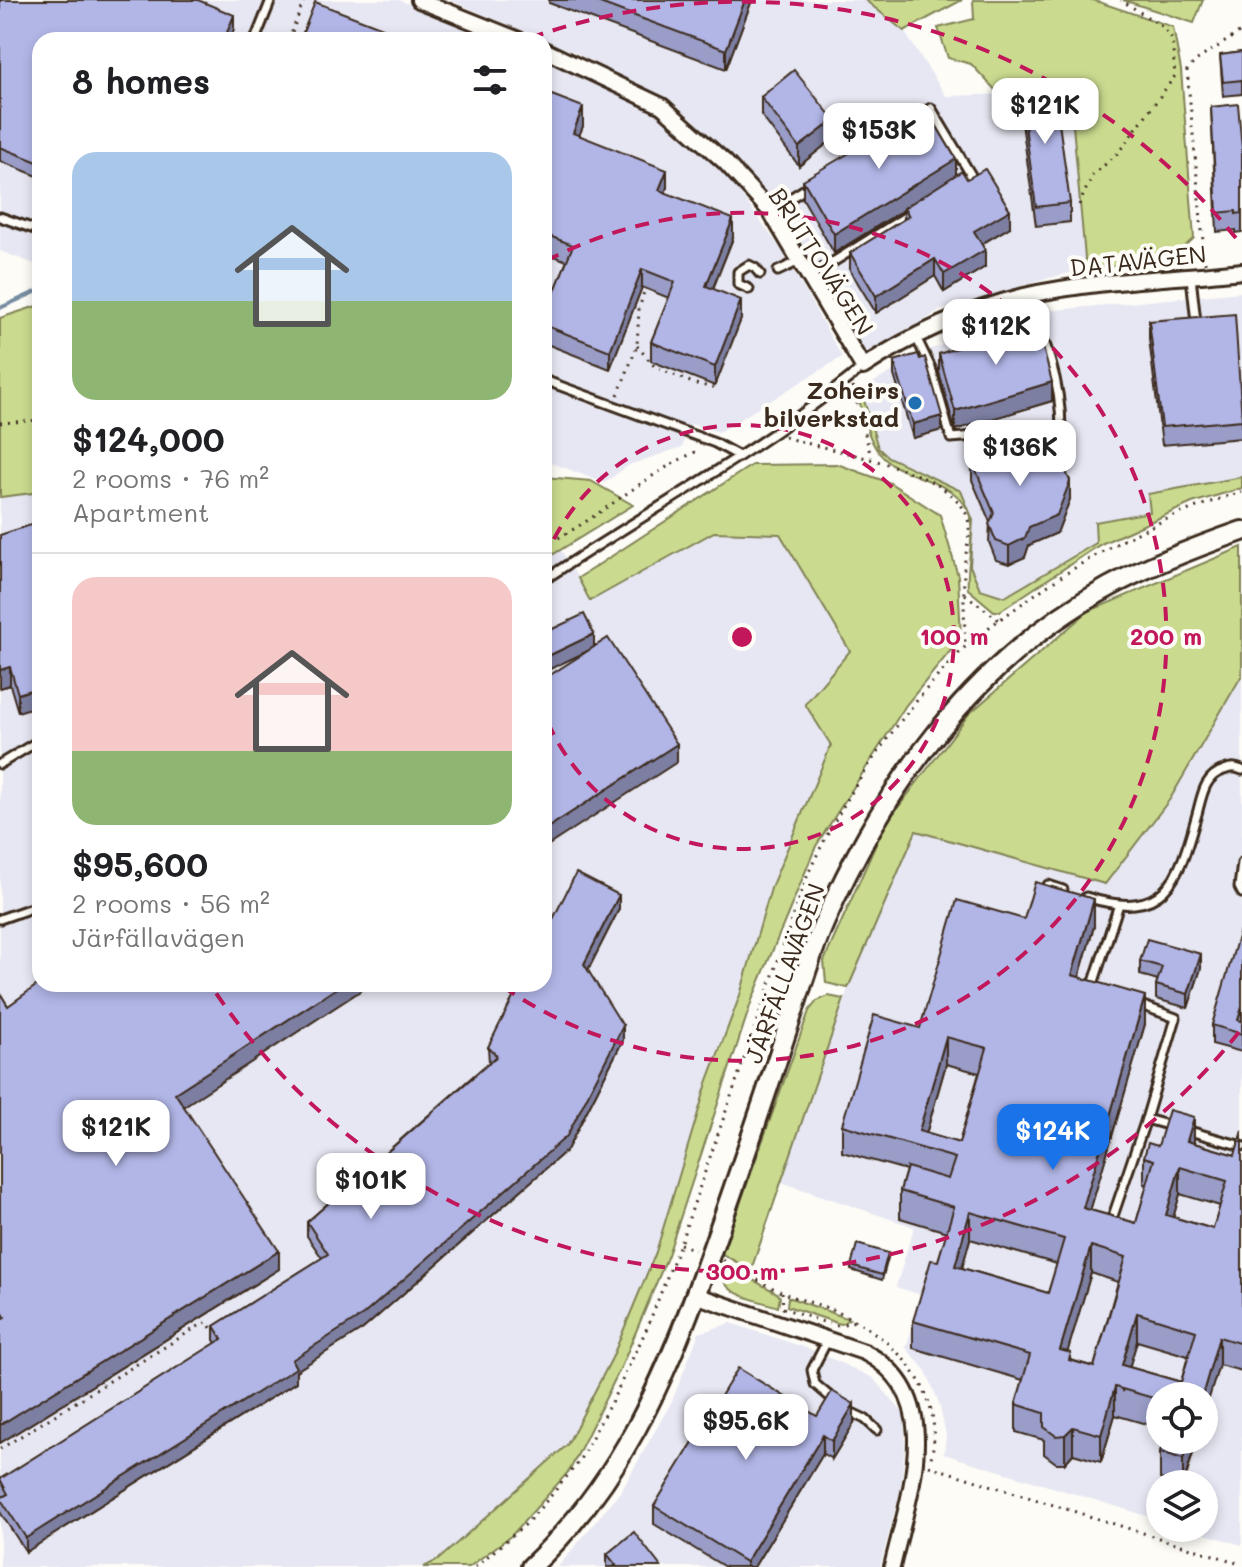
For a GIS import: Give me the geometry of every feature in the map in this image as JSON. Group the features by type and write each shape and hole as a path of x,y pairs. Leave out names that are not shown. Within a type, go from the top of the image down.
{"street":[{"path":"419,0 439,4 501,32"},
{"name":"BRUTTOVÄGEN","path":"552,54 662,106 725,162 770,211 863,367"},
{"name":"DATAVÄGEN","path":"863,367 916,337 961,317 1025,296 1055,290 1242,271"},
{"name":"JÄRFÄLLAVÄGEN","path":"531,1567 599,1490 639,1426 666,1373 823,925 855,857 898,783 961,702 1038,633 1107,588 1184,551 1242,531"},
{"path":"695,1295 828,1339 884,1363 901,1381 916,1423 915,1460 892,1567"}],"lane":[{"path":"258,32 271,0"},
{"path":"917,117 931,108 971,175 958,183"},
{"path":"770,211 810,186"},
{"path":"809,277 917,209"},
{"path":"0,217 32,228"},
{"path":"778,271 799,261"},
{"path":"749,289 738,284 736,276 745,266 758,271"},
{"path":"1196,322 1198,276"},
{"path":"916,337 931,368 951,438 1061,429 1061,399 1042,331 1025,296"},
{"path":"1028,335 1042,331"},
{"path":"931,368 945,364"},
{"path":"552,575 739,456 863,367"},
{"path":"552,383 715,443 739,456"},
{"path":"0,764 32,745"},
{"path":"1048,885 1105,903 1119,904 1149,901 1164,893 1174,882 1182,863 1203,789 1221,770 1235,767 1242,770"},
{"path":"1242,863 1239,887 1242,893"},
{"path":"1106,993 1092,988 1119,904"},
{"path":"0,919 32,908"},
{"path":"1112,1219 1176,1018 1134,1003"},
{"path":"1146,1119 1242,1146"},
{"path":"828,1339 812,1370 815,1384 847,1411 865,1419 877,1430"}],"path":[{"path":"292,32 304,0"},
{"path":"1079,205 1092,176 1118,153 1175,76 1172,39 1163,27 1121,0"},
{"path":"1198,276 1187,70 1242,31"},
{"path":"613,406 637,346 639,309 644,292"},
{"path":"637,346 655,367 695,384 716,388"},
{"path":"850,377 871,457"},
{"path":"0,423 32,421"},
{"path":"775,430 786,438 871,457 942,488 959,501 969,524 965,647"},
{"path":"552,540 628,494 648,476 673,461 715,443"},
{"path":"965,594 999,620"},
{"path":"680,1244 698,1251"},
{"path":"722,1260 782,1292 856,1321 871,1330 914,1370"},
{"path":"782,1292 783,1308 839,1327 856,1321"},
{"path":"0,1449 197,1327 207,1322 215,1333"},
{"path":"929,1466 1242,1564"}],"shaded area":[{"path":"0,0 399,0 477,32 32,32 32,263 0,251"},
{"path":"449,0 865,0 904,31 946,96 1070,92 1086,269 938,311 863,362 795,240 732,156 678,106 552,43 552,32 526,32"},
{"path":"552,64 662,114 723,170 781,249 842,357 719,432 690,424 682,447 629,465 604,483 552,463"},
{"path":"1242,292 1242,477 1149,494 1150,512 1095,522 1096,543 1005,597 980,589 970,566 973,520 961,491 888,457 878,448 861,390 928,350 1045,311"},
{"path":"32,493 32,992 552,992 552,555 561,550 591,600 714,532 780,534 850,651 805,704 831,745 772,885 740,995 707,1083 656,1252 612,1358 567,1445 438,1560 424,1567 0,1567 0,497"},
{"path":"1242,675 1242,1545 1218,1538 1218,1470 1146,1470 1146,1516 944,1454 946,1435 939,1403 926,1371 906,1348 922,1295 896,1287 914,1227 781,1182 844,999 916,831 1106,884 1170,799"},
{"path":"731,1323 815,1351 873,1378 904,1414 901,1487 880,1567 558,1567 621,1491 672,1401 699,1333"}],"green space":[{"path":"865,0 962,0 904,31"},
{"path":"973,0 1093,0 1173,27 1181,70 1194,238 1169,261 1086,269 1070,92 999,94 971,64 948,58 938,28 974,19"},
{"path":"1123,0 1203,0 1194,23"},
{"path":"32,308 32,493 0,497 0,318"},
{"path":"861,390 878,448 888,457 961,491 973,520 970,566 980,589 1005,597 1096,543 1095,522 1150,512 1148,494 1242,477 1242,488 1192,503 1101,544 1000,611 994,611 968,589 972,527 966,506 946,488 893,465 883,457 873,444 867,427 857,393"},
{"path":"837,464 890,483 940,515 958,576 961,638 906,705 816,846 752,1000 668,1255 622,1365 570,1470 512,1535 469,1567 424,1567 438,1560 567,1445 612,1358 656,1252 707,1083 740,995 772,885 831,745 805,704 850,651 780,534 714,532 590,601 578,578 752,465"},
{"path":"552,478 591,481 633,505 552,555"},
{"path":"1242,547 1242,675 1170,799 1105,884 916,831 848,988 826,983 824,961 884,826 969,714 1087,612"},
{"path":"828,996 844,999 751,1270 722,1254 809,1011 817,1001"},
{"path":"720,1262 777,1293 780,1297 778,1307 731,1289 724,1283"},
{"path":"788,1297 849,1319 841,1324 787,1306"}],"building":[{"path":"0,0 198,0 234,15 227,32 32,32 32,160 0,147"},
{"path":"592,0 745,0 726,50"},
{"path":"315,2 393,32 303,32"},
{"path":"1242,52 1242,80 1223,82 1220,55"},
{"path":"794,70 834,120 799,147 761,97"},
{"path":"1054,86 1070,203 1036,207 1020,89"},
{"path":"552,95 583,107 573,133 667,170 659,190 733,219 706,286 741,300 715,367 651,342 675,282 642,269 610,351 552,328 552,299 573,245 552,237"},
{"path":"1238,104 1242,213 1217,213 1211,107"},
{"path":"926,108 956,159 834,234 803,180"},
{"path":"985,169 1010,210 974,231 985,250 944,274 935,259 876,296 850,253 909,216 904,208 962,171 967,179"},
{"path":"1235,314 1242,420 1162,427 1149,321"},
{"path":"1036,321 1052,382 955,411 939,354"},
{"path":"918,354 920,359 925,357 942,416 913,424 894,361"},
{"path":"995,442 1018,451 1035,444 1059,455 1070,481 1057,515 1029,527 1025,538 1009,546 996,541 989,524 994,513 972,461 978,448"},
{"path":"32,525 32,690 18,694 10,667 0,670 0,535"},
{"path":"584,614 594,634 552,654 552,629"},
{"path":"608,638 677,744 552,825 552,674"},
{"path":"576,873 619,895 584,964 623,1026 567,1136 363,1315 292,1360 296,1368 26,1538 0,1498 8,1494 0,1479 222,1339 214,1326 328,1254 307,1222 497,1056 488,1047 516,992 552,992 552,921"},
{"path":"1035,882 1094,899 1072,975 1145,996 1083,1208 1136,1223 1154,1160 1144,1157 1148,1143 1158,1146 1169,1110 1194,1117 1187,1141 1235,1155 1242,1131 1242,1344 1219,1337 1206,1382 1181,1382 1146,1382 1146,1396 1115,1387 1101,1435 1073,1427 1065,1435 1056,1436 1044,1427 1044,1413 1016,1404 1030,1355 913,1321 931,1260 938,1261 954,1207 900,1191 907,1167 948,1179 955,1158 842,1125 874,1015 920,1028 957,900 1024,919","holes":["946,1037 987,1048 959,1143 919,1131","1180,1167 1227,1181 1213,1229 1166,1215","970,1212 1064,1239 1048,1293 955,1266","1091,1246 1126,1257 1094,1367 1069,1360 1071,1353 1060,1350","1137,1313 1196,1331 1181,1382 1122,1365"]},
{"path":"1240,930 1242,1007 1238,1020 1242,1021 1242,1034 1212,1025"},
{"path":"1147,939 1201,954 1188,994 1156,985 1162,967 1140,961"},
{"path":"32,989 32,992 331,992 175,1093 279,1251 0,1425 0,1320 5,1317 0,1308 0,993 8,1006"},
{"path":"857,1244 888,1253 882,1275 851,1266"},
{"path":"738,1368 817,1416 832,1391 854,1404 832,1441 823,1435 746,1562 654,1506"},
{"path":"1167,1454 1185,1454 1183,1459"},
{"path":"634,1532 661,1567 613,1567 616,1565 607,1554"}],"waterway":[{"path":"0,308 32,294"}],"place":[{"name":"Zoheirs bilverkstad","path":"915,403"}]}
